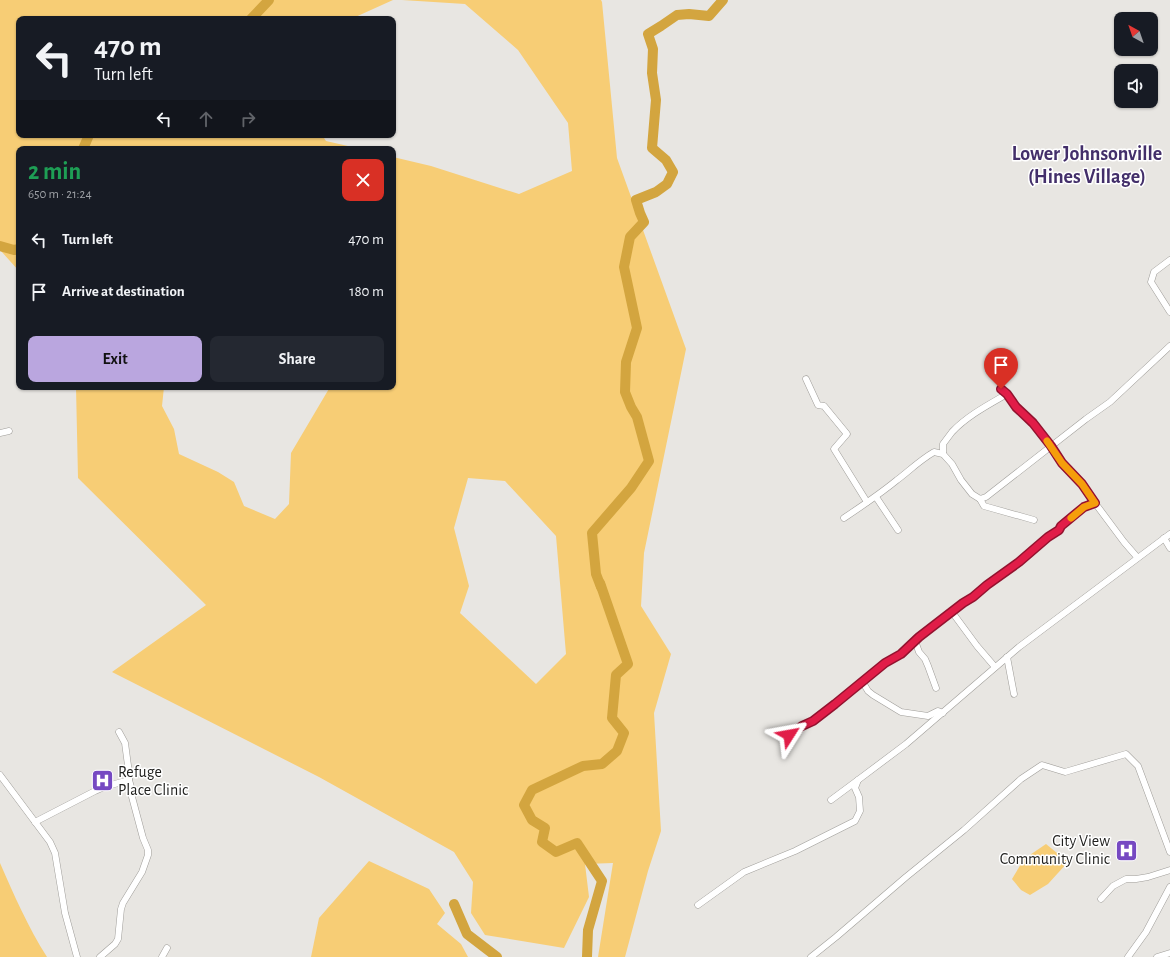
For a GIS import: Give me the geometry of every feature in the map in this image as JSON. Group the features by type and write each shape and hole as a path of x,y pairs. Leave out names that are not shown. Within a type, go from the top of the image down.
{"street":[{"path":"1170,260 1154,272 1150,282 1170,312"},
{"path":"980,499 986,497 1110,402 1170,346"},
{"path":"806,379 818,405 824,406 847,434 834,449 867,502"},
{"path":"1001,389 1007,394 1016,407 1033,423 1062,463 1082,484 1124,542 1138,558"},
{"path":"943,454 943,444 952,432 962,423 1007,394"},
{"path":"0,433 9,431"},
{"path":"844,518 876,497 924,457 934,452 943,454 952,464 961,480 972,494 980,499 984,506 1034,520"},
{"path":"876,497 898,530"},
{"path":"789,735 819,717 885,663 901,654 963,603 1019,562 1048,537 1059,530 1061,526 1084,507 1095,503"},
{"path":"831,800 906,744 1007,657 1170,534"},
{"path":"1164,538 1170,548"},
{"path":"952,612 977,646 996,667"},
{"path":"915,641 919,652 928,666 936,688"},
{"path":"1007,657 1014,694"},
{"path":"862,682 868,691 873,695 901,712 928,716 938,711 942,713"},
{"path":"100,957 115,944 118,939 123,902 142,872 148,855 148,850 143,838 132,797 125,743 119,732"},
{"path":"811,957 964,830 1021,779 1042,766 1065,772 1126,754 1138,766 1170,852"},
{"path":"0,775 50,842 55,854 64,913 77,957"},
{"path":"35,822 95,791 129,780"},
{"path":"698,905 744,872 795,851 855,821 860,811 859,797 855,788 858,780"},
{"path":"1101,899 1113,886 1126,879 1148,877 1170,870"},
{"path":"1128,957 1146,932 1170,887"},
{"path":"162,957 166,948"},
{"path":"1156,957 1170,953"}],"shaded area":[{"path":"0,0 393,0 358,16 16,16 16,138 324,138 326,141 348,146 16,146 16,268 0,251"},
{"path":"402,0 601,0 617,158 686,349 644,553 641,606 671,654 654,713 661,831 648,871 625,957 598,957 613,863 585,864 589,897 564,948 485,935 471,913 473,882 454,852 319,777 112,672 206,605 78,478 76,390 164,390 162,406 174,429 179,454 218,472 234,482 244,506 275,519 289,504 291,453 328,390 396,390 396,158 431,166 519,194 572,171 568,123 518,50 465,4","holes":["468,478 505,481 556,536 566,654 536,684 460,613 469,586 454,528"]},
{"path":"1046,844 1068,862 1048,884 1030,895 1021,890 1012,879 1024,859"},
{"path":"369,861 429,889 445,913 437,924 461,944 468,957 311,957 319,918"},
{"path":"0,863 27,923 47,957 0,957"}],"waterway":[{"path":"254,16 269,0"},
{"path":"601,587 596,574 592,533 631,488 649,461 637,417 625,392 626,362 637,328 624,267 630,237 644,222 636,200 656,192 667,184 673,172 666,160 652,148 656,100 652,73 653,49 648,34 677,15 689,14 709,16 723,0"},
{"path":"84,146 88,138"},
{"path":"0,246 16,250"},
{"path":"587,957 588,930 602,881 577,843 556,852 542,842 545,828 532,820 524,805 532,790 583,766 602,764 617,751 624,733 612,718 616,675 628,664 600,583"},
{"path":"454,904 467,934 497,957"}],"slow traffic":[{"path":"1047,441 1062,463 1082,484 1095,503 1084,507 1071,518"}],"place":[{"name":"Refuge Place Clinic","path":"102,781"},
{"name":"City View Community Clinic","path":"1126,850"}],"district":[{"name":"Lower Johnsonville (Hines Village)","path":"1087,166"}],"route":[{"path":"789,735 802,726 813,721 885,663 901,654 919,637 1059,530 1061,526 1084,507 1095,503 1082,484 1062,463 1033,423 1016,407 1007,394 1001,389"}]}
